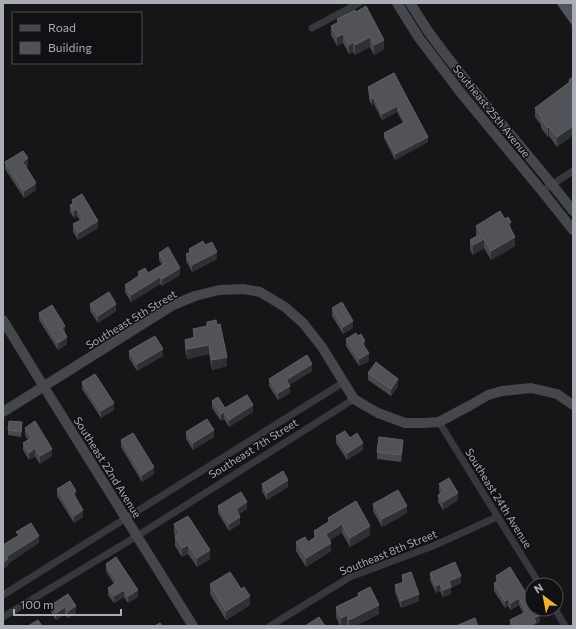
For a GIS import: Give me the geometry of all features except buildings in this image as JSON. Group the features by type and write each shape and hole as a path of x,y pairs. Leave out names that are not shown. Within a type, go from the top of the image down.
{"street":[{"path":"312,28 359,3"},
{"name":"Southeast 25th Avenue","path":"397,3 419,38 461,93 573,230"},
{"name":"Southeast 25th Avenue","path":"410,3 428,31 469,85 573,211"},
{"path":"542,191 573,171"},
{"name":"Southeast 5th Street","path":"3,412 173,305 195,296 219,290 243,289 260,292 285,307 303,323 322,347 354,398"},
{"name":"Southeast 22nd Avenue","path":"3,320 193,626"},
{"name":"Southeast 7th Street","path":"3,595 344,382"},
{"path":"354,398 378,413 405,423 439,422 488,394 502,391 531,388 557,394 573,405"},
{"name":"Southeast 7th Street","path":"3,617 137,536 354,398"},
{"name":"Southeast 24th Avenue","path":"439,422 535,577"},
{"name":"Southeast 8th Street","path":"270,626 350,577 433,546 497,517"},
{"path":"559,617 565,626"}]}
